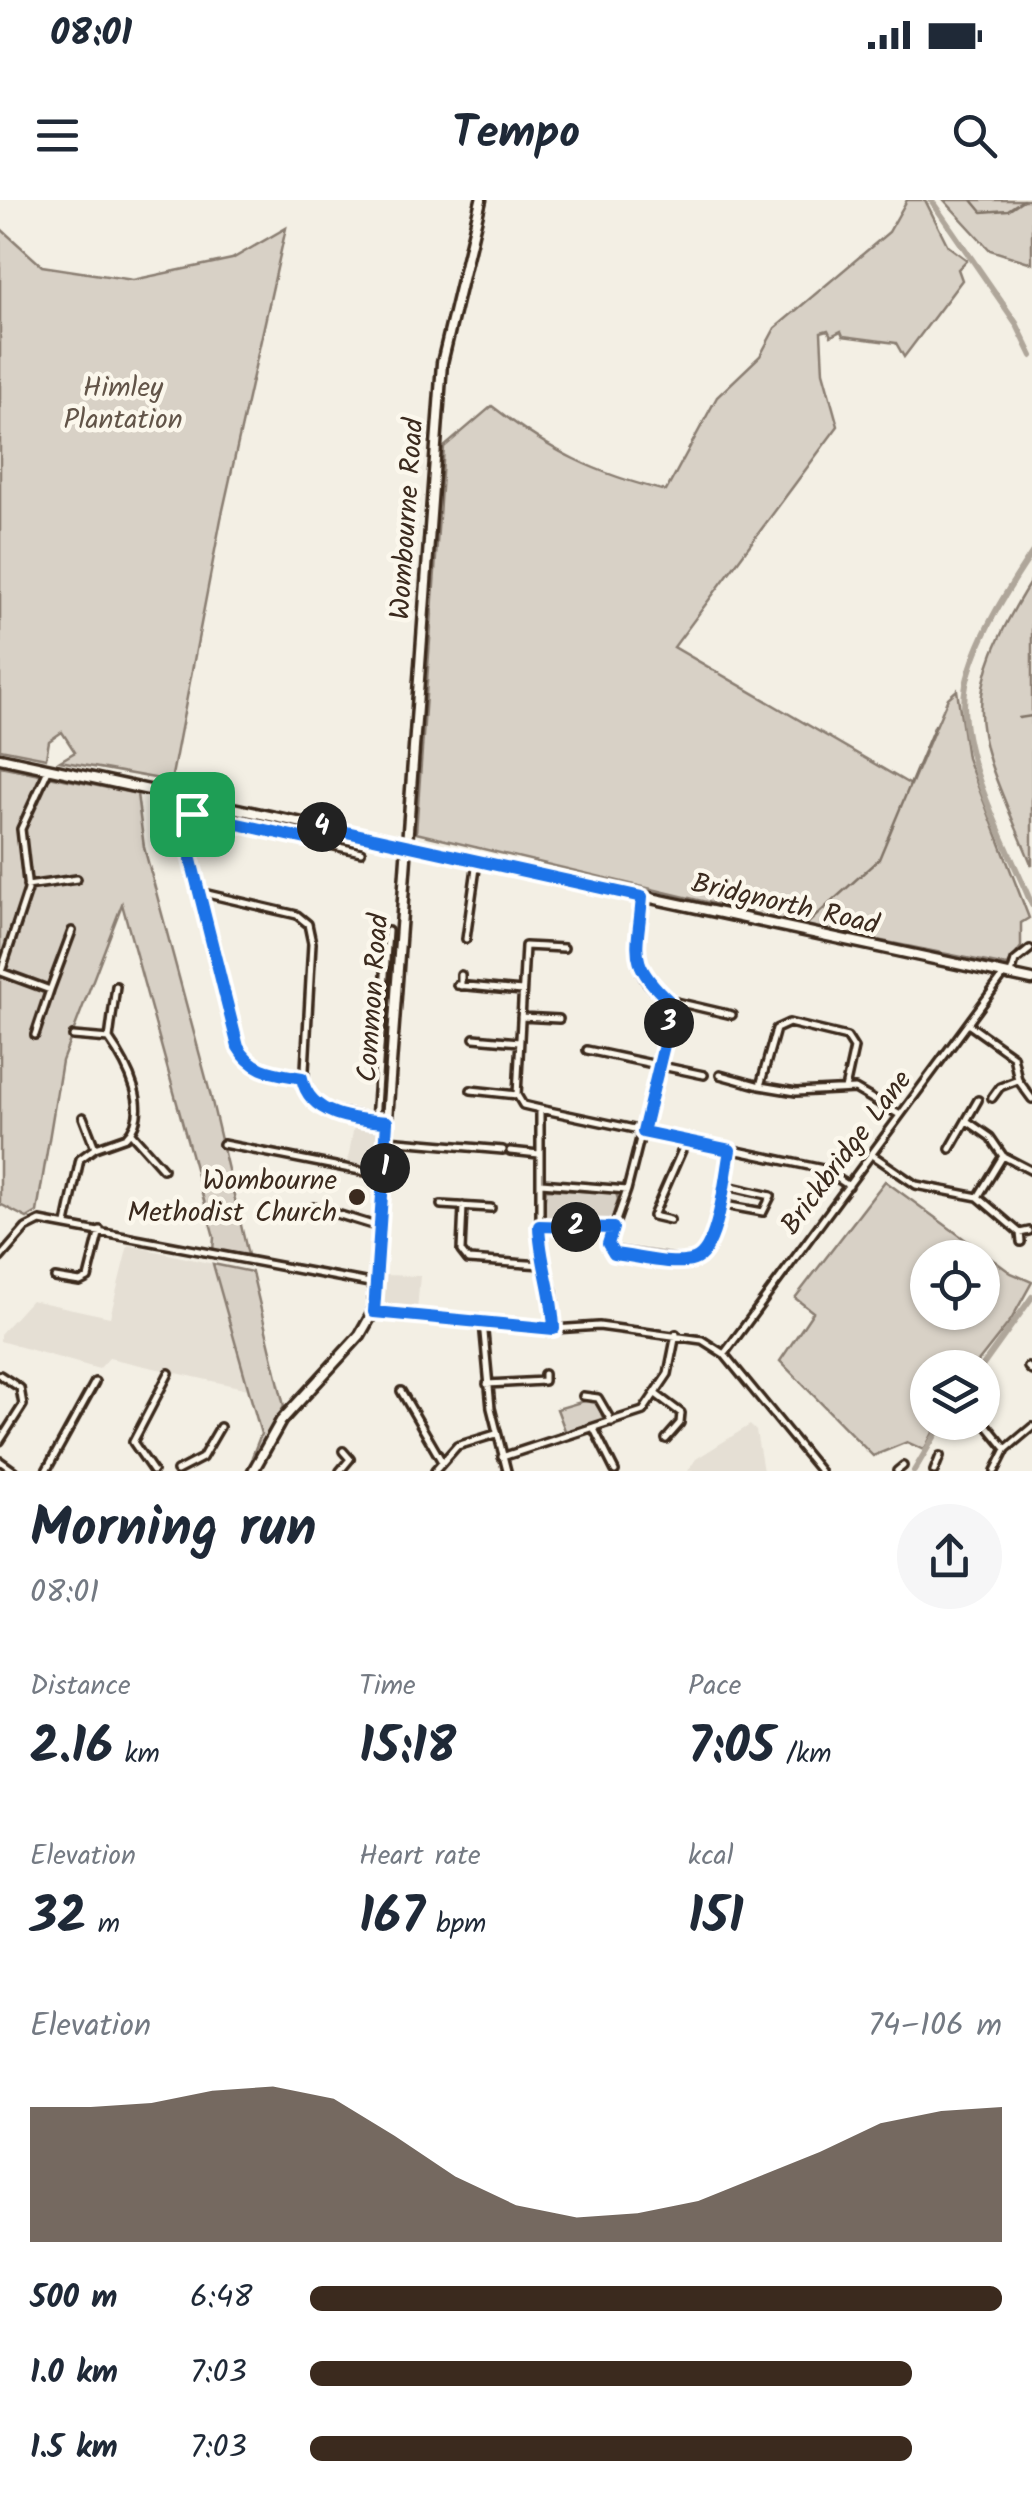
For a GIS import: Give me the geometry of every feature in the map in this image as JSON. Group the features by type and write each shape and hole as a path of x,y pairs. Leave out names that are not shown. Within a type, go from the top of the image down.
{"street":[{"name":"Wombourne Road","path":"408,846 442,363 481,200"},
{"name":"Bridgnorth Road","path":"0,758 1032,980"},
{"path":"49,768 19,838 27,886 0,972 50,990"},
{"path":"194,801 187,844 238,1047 246,1061 260,1070 302,1078"},
{"path":"192,814 361,852"},
{"path":"315,841 319,826"},
{"name":"Common Road","path":"252,1471 281,1422 347,1350 374,1312 408,846"},
{"path":"466,939 477,861"},
{"path":"27,886 77,879"},
{"path":"200,892 297,914 308,924 312,943 302,1078 306,1093 321,1108 387,1122"},
{"path":"642,897 638,964 646,981 668,1000 732,1015"},
{"path":"467,927 477,928"},
{"path":"35,1035 72,930"},
{"name":"Common Road","path":"375,1122 387,935 400,939"},
{"path":"558,958 561,948 525,946 517,1095 523,1105 822,1169 848,1186"},
{"name":"Brickbridge Lane","path":"724,1354 968,1024 1016,961 1030,949"},
{"path":"462,975 459,986 522,991"},
{"path":"66,1224 80,1159 131,1133 137,1115 132,1078 109,1039 116,989 124,993"},
{"path":"668,1000 671,1016 643,1132 608,1244 614,1254 690,1261 711,1244 730,1150"},
{"path":"521,1017 557,1019 554,1011"},
{"path":"760,1086 774,1033 789,1023 851,1040 854,1048 845,1088"},
{"path":"968,1024 1013,1056 1018,1080 1032,1099"},
{"path":"481,1029 478,1038 519,1042"},
{"path":"73,1036 109,1039"},
{"path":"587,1050 704,1075"},
{"path":"731,1078 732,1069"},
{"path":"720,1075 796,1092 845,1088 864,1092 900,1115"},
{"path":"993,1092 1018,1080"},
{"path":"472,1090 517,1095"},
{"path":"950,1148 978,1100"},
{"path":"540,1109 539,1226 543,1265 553,1292 554,1329"},
{"path":"76,1126 84,1119 95,1148"},
{"path":"967,1121 984,1132 1003,1156 1032,1171"},
{"path":"131,1133 162,1169"},
{"path":"387,1140 540,1154"},
{"path":"670,1220 654,1216 686,1141"},
{"path":"228,1148 384,1176"},
{"path":"871,1154 916,1186 978,1197 1020,1234 1020,1242"},
{"path":"978,1197 1003,1156"},
{"path":"539,1183 627,1190"},
{"path":"720,1204 763,1212 771,1196 723,1186"},
{"path":"323,1200 318,1208 382,1227"},
{"path":"441,1204 491,1208"},
{"path":"463,1206 461,1251 468,1260 543,1265"},
{"path":"0,1258 30,1224 66,1224 221,1257 377,1284"},
{"path":"539,1226 613,1228"},
{"path":"55,1278 80,1282 88,1278 100,1230"},
{"path":"1020,1234 1029,1231"},
{"path":"88,1278 94,1285"},
{"path":"374,1312 554,1329 599,1326 702,1340 724,1354 820,1471"},
{"path":"482,1322 487,1384 506,1471"},
{"path":"502,1457 642,1411 657,1395 668,1374 676,1334"},
{"path":"153,1471 137,1454 133,1442 168,1374"},
{"path":"487,1384 544,1381 544,1374"},
{"path":"0,1375 20,1388 23,1405 0,1440"},
{"path":"46,1471 95,1382"},
{"path":"401,1391 441,1460"},
{"path":"657,1395 681,1414 680,1423 668,1437 663,1428"},
{"path":"584,1396 598,1398 612,1422"},
{"path":"177,1471 202,1458 221,1425"},
{"path":"995,1471 1006,1449 1032,1426"},
{"path":"594,1428 615,1471"},
{"path":"435,1471 457,1446 496,1434"},
{"path":"999,1440 1006,1449"},
{"path":"340,1471 350,1459 343,1451"},
{"path":"940,1456 935,1468 945,1471"},
{"path":"0,1461 14,1471"}],"shaded area":[{"path":"355,1120 382,1127 377,1170 347,1165"},
{"path":"128,1245 213,1264 248,1389 109,1358 99,1369 0,1341 0,1334 31,1300 110,1317"},
{"path":"382,1275 420,1276 417,1310 383,1304"},
{"path":"750,1425 756,1431 763,1471 688,1471 696,1459"}],"green space":[{"path":"907,200 925,200 948,246 967,260 958,269 962,280 904,357 896,343 843,336 841,331 831,336 828,330 821,332 823,372 838,426 674,647 911,785 948,698 957,690 967,758 1029,918 1021,923 1021,947 1007,966 807,926 416,833 444,447 492,406 574,459 666,491 717,397 760,356 775,328 889,232"},
{"path":"944,200 1032,200 1032,263 990,250"},
{"name":"Himley Plantation","path":"0,228 42,266 133,280 232,259 286,228 221,519 171,781 60,761 75,752 62,732 49,741 46,758 0,749"},
{"path":"1032,579 1032,866 998,784 981,722 982,692 990,660"},
{"path":"0,766 137,794 144,847 210,1093 248,1255 213,1252 214,1237 122,904 62,1061 37,1212 27,1218 0,1204"},
{"path":"393,943 396,945 382,1116 383,1028"},
{"path":"885,1181 966,1240 910,1240 910,1330 1000,1330 1000,1265 1032,1282 1011,1320 987,1350 910,1350 910,1440 929,1440 924,1450 907,1442 873,1456 780,1361 813,1312 795,1298"},
{"path":"546,1189 616,1193 618,1199 610,1225 547,1223 543,1216"},
{"path":"213,1264 252,1272 284,1406 256,1459 252,1457 261,1434"},
{"path":"596,1399 604,1421 566,1433 557,1409"}],"waterway":[{"path":"931,200 1016,323 1032,356"},
{"path":"972,200 982,212 1008,210 1023,200"},
{"path":"1032,553 984,633 966,685 964,710 967,738 985,797 1032,905"},
{"path":"1019,718 1032,716"},
{"path":"808,923 879,859 935,725"},
{"path":"994,1350 1032,1297"},
{"path":"914,1471 932,1440"}],"place":[{"name":"Wombourne Methodist Church","path":"357,1197"}],"route":[{"path":"192,814 315,841 319,826 642,897 638,964 646,981 668,1000 671,1016 643,1132 730,1150 713,1237 705,1253 690,1261 614,1254 608,1244 613,1228 539,1226 540,1252 553,1292 554,1329 374,1312 387,1122 321,1108 306,1093 302,1078 260,1070 246,1061 238,1047 187,844 192,814"}]}
